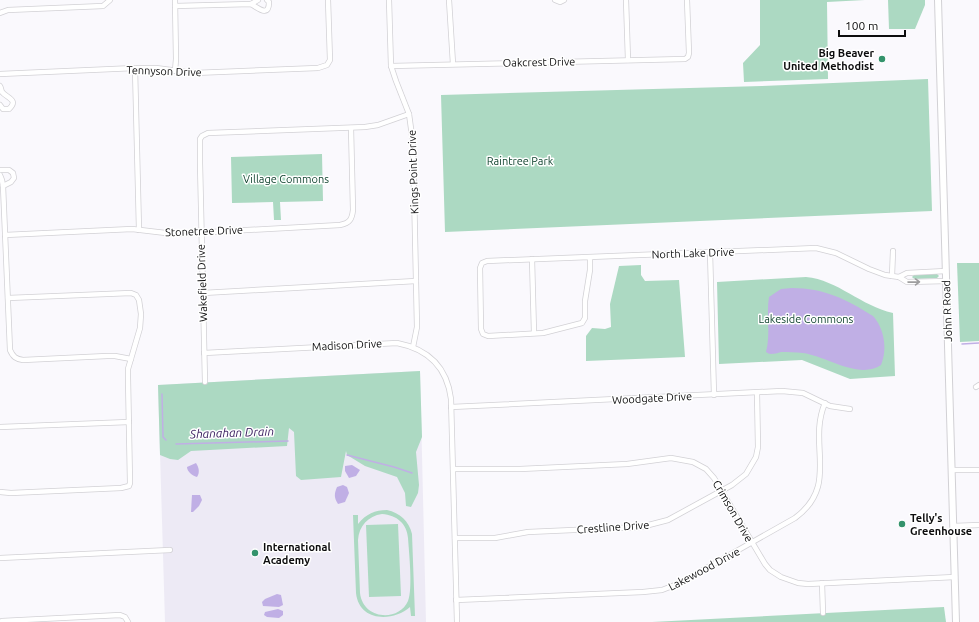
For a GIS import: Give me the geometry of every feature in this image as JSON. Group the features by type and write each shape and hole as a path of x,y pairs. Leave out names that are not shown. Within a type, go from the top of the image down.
{"main road":[{"name":"John R Road","path":"938,0 956,622"}],"street":[{"path":"0,13 8,10 103,6 110,0"},
{"path":"175,0 175,70"},
{"path":"175,6 252,4 258,0"},
{"path":"252,4 260,11 266,11 269,5 267,0"},
{"name":"Tennyson Drive","path":"0,74 135,68 156,68 194,73 323,68 330,60 328,0"},
{"name":"Kings Point Drive","path":"389,0 391,66 412,126 417,330 413,347"},
{"path":"449,0 453,64"},
{"path":"555,0 560,2 564,0"},
{"path":"626,0 628,60"},
{"name":"Oakcrest Drive","path":"391,66 687,58 689,53 688,0"},
{"path":"135,68 139,230"},
{"path":"0,86 3,92 12,100 11,107 9,109 3,109 0,106"},
{"path":"351,128 378,125 409,114"},
{"name":"Stonetree Drive","path":"5,235 139,230 169,234 340,225 349,222 352,218 353,210 351,128"},
{"name":"Wakefield Drive","path":"205,382 201,232 200,144 202,136 208,133 351,128"},
{"path":"0,170 9,170 13,173 14,178 11,182 3,186"},
{"path":"0,175 3,186 10,350 14,357 23,360 115,356 131,359"},
{"name":"North Lake Drive","path":"534,334 488,336 483,334 481,329 480,268 482,263 487,261 816,248 836,253 870,269 899,277 906,282 947,281"},
{"path":"892,276 893,251"},
{"path":"710,252 714,395"},
{"path":"532,259 534,334 582,323 585,318 585,301 590,270 590,257"},
{"name":"North Lake Drive","path":"899,277 907,273 946,271"},
{"path":"203,293 416,281"},
{"path":"0,492 11,493 121,488 129,486 128,378 140,321 139,300 136,295 127,293 8,298"},
{"name":"Madison Drive","path":"204,353 397,343 413,347 430,357 444,374 450,390 457,622"},
{"name":"Woodgate Drive","path":"451,407 756,392 799,392 840,409 850,409"},
{"name":"Crestline Drive","path":"455,538 495,538 528,532 647,526 668,520 722,490 746,474 756,457 759,436 756,392"},
{"name":"Lakewood Drive","path":"456,600 662,590 680,583 801,514 815,496 820,482 819,424 825,403"},
{"path":"0,427 129,422"},
{"name":"Crimson Drive","path":"453,468 535,468 627,464 671,458 693,462 706,469 722,490 765,564 770,570 781,577 798,583 955,577"},
{"path":"952,470 979,470"},
{"path":"953,526 979,525"},
{"path":"0,558 170,550"},
{"path":"822,583 823,613"},
{"path":"2,621 115,615 125,617 128,622"}],"shaded area":[{"path":"792,288 825,292 853,304 873,316 880,326 884,339 884,352 881,365 872,369 853,369 803,353 781,352 769,354 766,352 768,338 769,297 781,289"},
{"path":"420,371 426,622 165,622 158,385"},
{"path":"196,463 199,470 197,477 190,474 187,467"},
{"path":"352,465 360,470 356,476 349,478 345,471 345,466"},
{"path":"343,485 347,487 349,493 345,502 338,504 335,498 335,492 337,487"},
{"path":"192,495 200,495 202,500 199,506 191,512"},
{"path":"277,594 281,595 283,605 279,607 263,606 262,602 265,599"},
{"path":"278,609 283,611 283,615 279,618 267,617 264,615 265,612"}],"green space":[{"path":"760,0 865,0 827,2 828,79 744,82 743,63 760,45"},
{"path":"888,0 925,0 925,5 915,29 889,29"},
{"name":"Raintree Park","path":"928,79 932,211 445,232 441,95 762,86"},
{"name":"Village Commons","path":"322,154 323,201 280,202 281,220 274,220 273,202 232,203 231,157"},
{"path":"957,263 979,263 979,341 960,342"},
{"path":"641,265 641,275 645,281 679,280 685,357 586,361 586,336 592,328 605,329 611,327 610,304 619,266"},
{"path":"937,274 939,276 937,278 915,279 912,277 914,275"},
{"name":"Lakeside Commons","path":"806,277 829,283 870,305 893,313 895,376 850,379 802,360 719,364 717,282"},
{"path":"420,371 422,437 416,452 419,485 418,493 411,507 406,506 405,493 397,477 365,466 347,455 346,451 341,477 301,480 296,476 294,432 289,428 287,446 191,451 178,460 160,455 158,385"},
{"path":"383,510 392,511 400,515 411,529 415,616 411,616 410,607 395,615 386,617 378,616 363,610 358,603 356,593 353,515 358,515 358,524 368,515","holes":["377,515 387,515 397,518 406,528 410,561 410,588 408,601 403,608 390,615 382,615 374,613 368,609 363,602 360,593 358,540 360,530 365,522"]},
{"path":"398,524 401,596 369,597 366,525"},
{"path":"944,607 946,622 652,622"}],"waterway":[{"name":"Shanahan Drain","path":"962,344 979,343"},
{"name":"Shanahan Drain","path":"162,394 163,437 166,440"},
{"name":"Shanahan Drain","path":"176,444 288,441"},
{"name":"Shanahan Drain","path":"347,455 412,473"}],"place":[{"name":"Big Beaver United Methodist","path":"882,59"},
{"name":"Telly's Greenhouse","path":"902,524"},
{"name":"International Academy","path":"255,553"}]}
